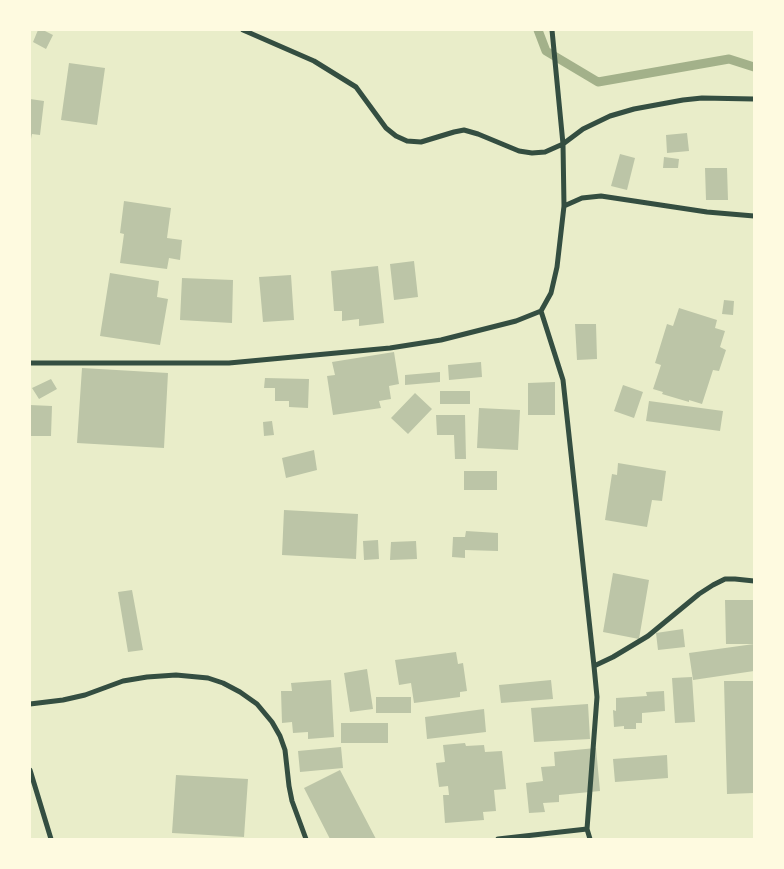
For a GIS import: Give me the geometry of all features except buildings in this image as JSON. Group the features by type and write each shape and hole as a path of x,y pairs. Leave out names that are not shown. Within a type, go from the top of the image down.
{"street":[{"path":"243,30 314,61 356,87 386,128 396,136 407,141 421,142 464,130 519,151 545,152 563,144 583,129 610,116 634,109 702,98 754,99"},
{"path":"30,363 229,363 390,348 442,340 516,321 541,311 551,294 558,268 564,206 563,144 552,30"},
{"path":"564,206 582,198 601,196 708,212 754,216"},
{"path":"541,311 563,380 597,697 587,829 590,839"},
{"path":"594,666 648,636 699,594 725,579 754,581"},
{"path":"30,704 63,700 123,681 147,676 176,675 208,678 223,683 257,704 272,722 280,736 285,750 292,801 306,839"},
{"path":"30,770 51,839"},
{"path":"498,839 587,829"}],"waterway":[{"path":"538,30 546,51 598,82 729,59 754,67"}]}
